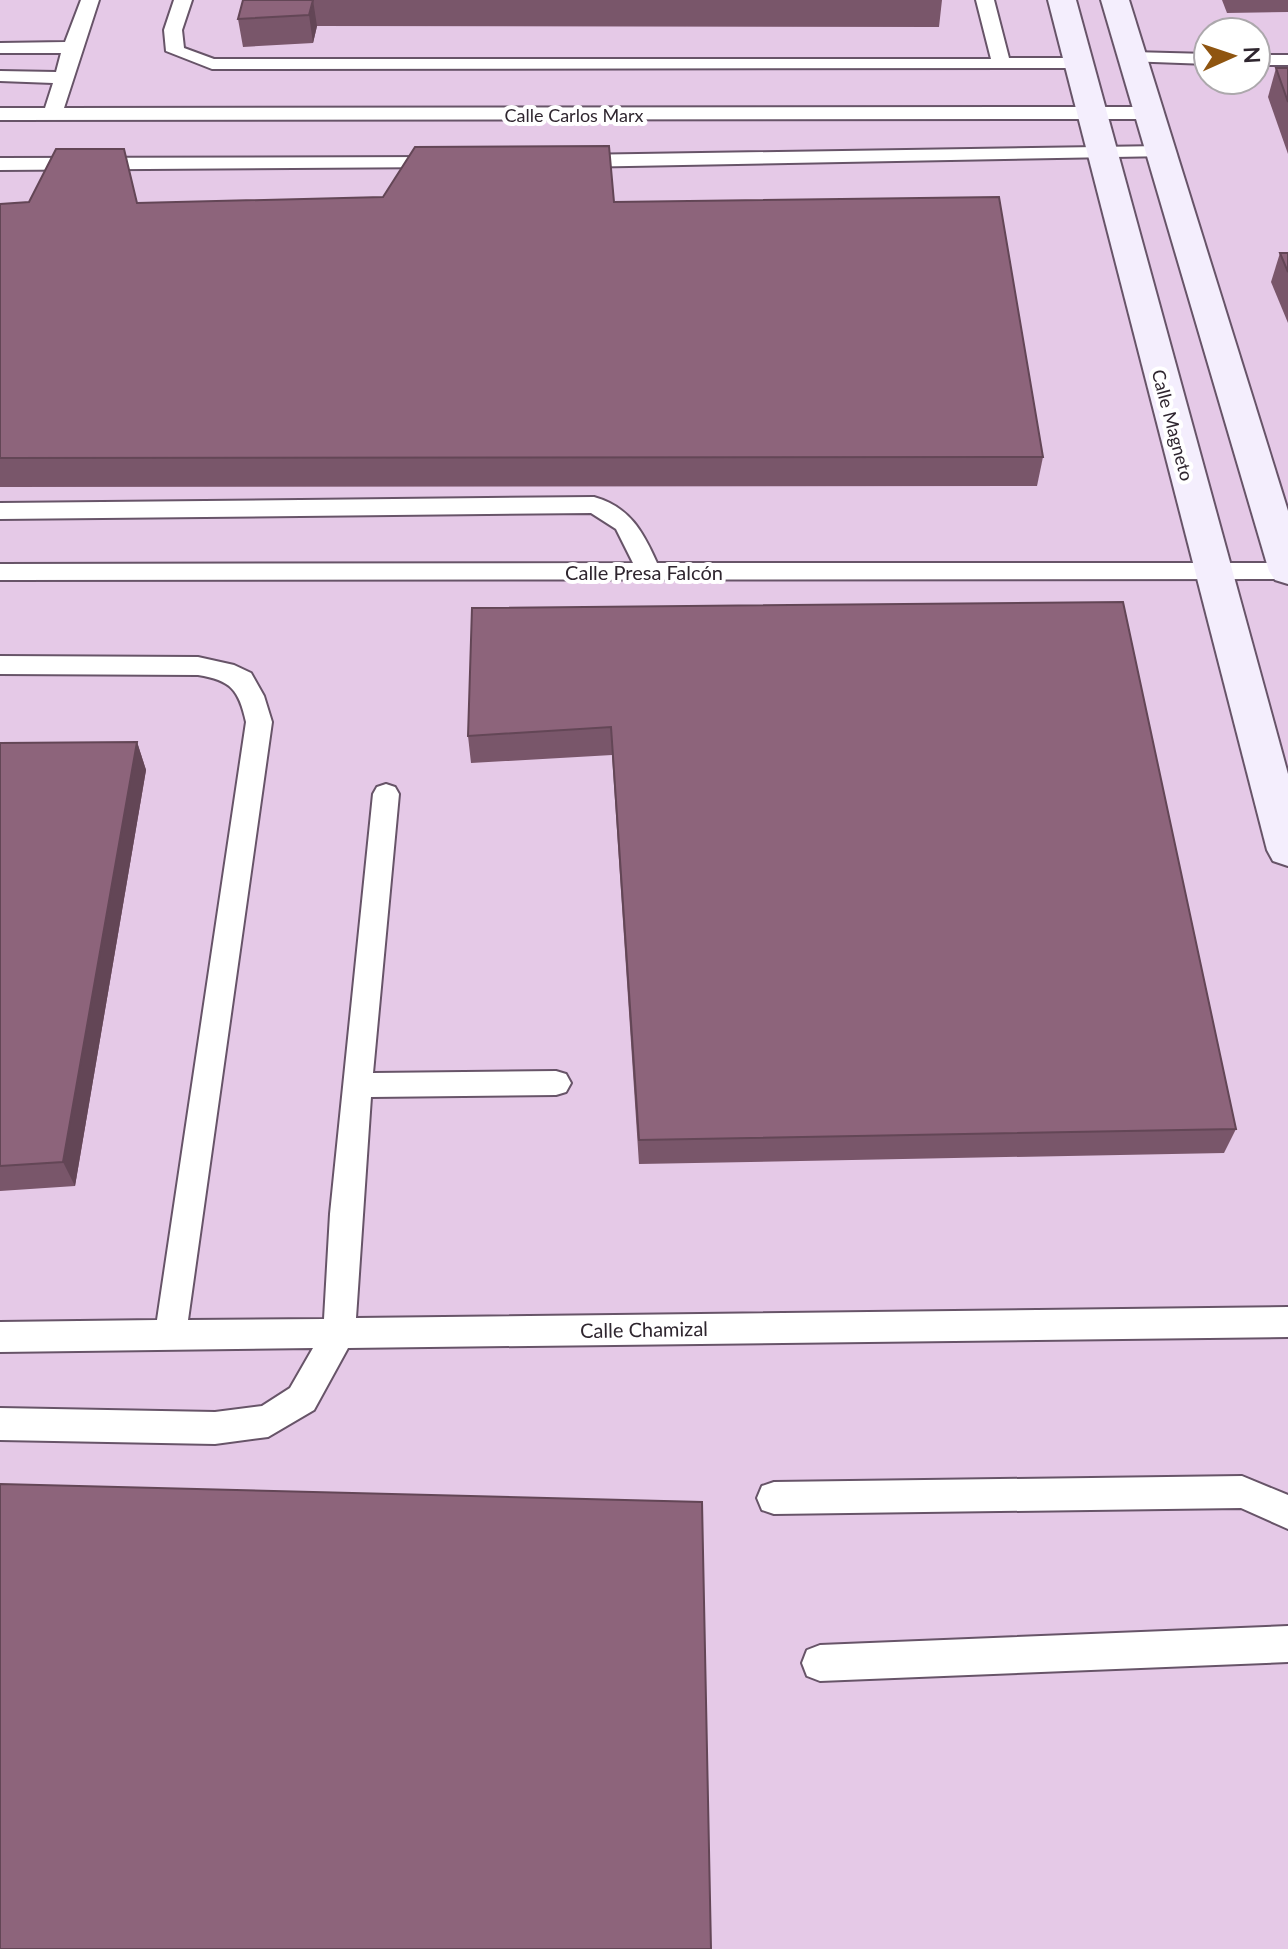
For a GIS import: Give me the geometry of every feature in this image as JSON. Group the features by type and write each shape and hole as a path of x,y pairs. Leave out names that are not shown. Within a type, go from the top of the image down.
{"main road":[{"name":"Calle Magneto","path":"1062,0 1288,850"},
{"path":"1115,0 1288,571"}],"lane":[{"path":"53,114 72,47 90,0"},
{"path":"183,0 173,30 175,51 212,64 1079,63"},
{"path":"985,0 1001,64"},
{"path":"0,48 72,47"},
{"path":"1132,57 1192,59"},
{"path":"0,76 63,78"},
{"name":"Calle Carlos Marx","path":"0,114 1149,113"},
{"path":"550,161 1162,152"},
{"path":"0,164 455,163"},
{"path":"0,511 594,505 611,511 627,524 649,572"},
{"name":"Calle Presa Falcón","path":"0,572 1288,571"},
{"path":"0,665 198,666 230,671 252,690 259,722 179,1261 171,1335"},
{"path":"0,1424 215,1428 268,1421 302,1399 339,1333 345,1214 386,794"},
{"path":"360,1085 556,1083"},
{"name":"Calle Chamizal","path":"0,1337 1288,1322"},
{"path":"774,1498 1242,1492 1288,1512"},
{"path":"820,1663 1288,1644"}],"shaded area":[{"path":"0,0 1288,0 1288,1949 0,1949"}],"building":[{"path":"243,0 313,0 309,15 238,19"},
{"path":"1276,68 1288,68 1288,102"},
{"path":"609,146 614,202 999,197 1043,457 0,458 0,204 29,202 56,149 124,149 137,203 383,197 415,147"},
{"path":"1280,253 1288,253 1288,272"},
{"path":"1123,602 1236,1129 639,1140 611,727 468,736 472,608"},
{"path":"137,742 63,1162 0,1166 0,743"},
{"path":"0,1484 702,1502 711,1949 0,1949"}]}
